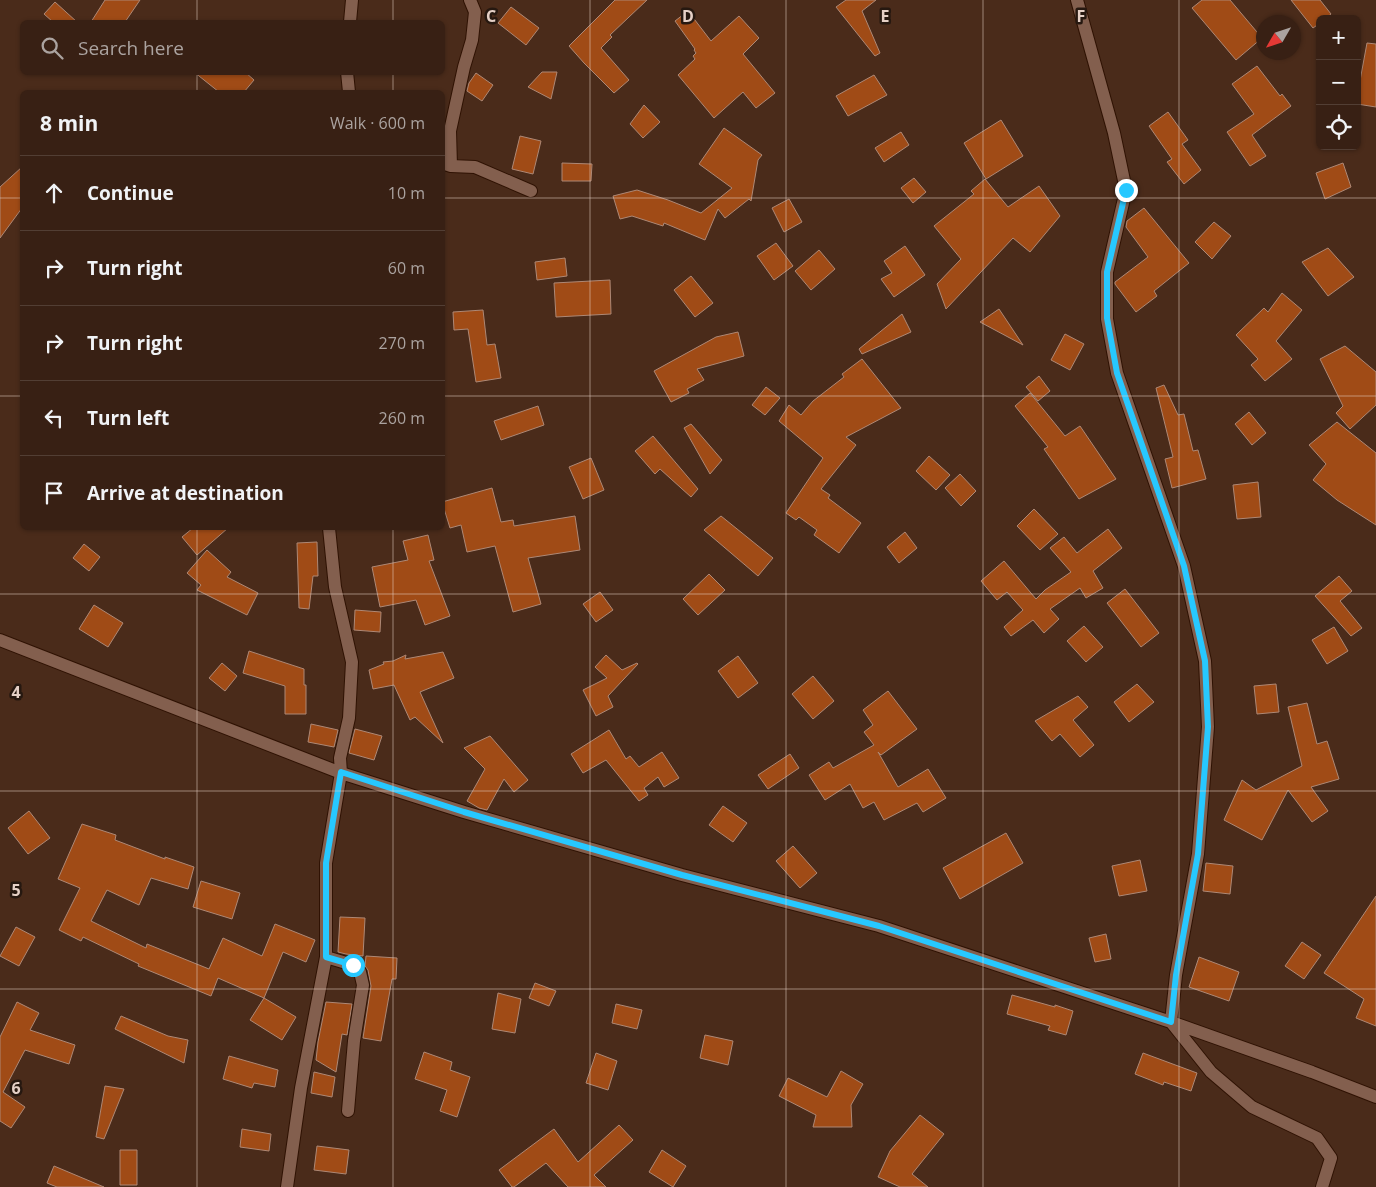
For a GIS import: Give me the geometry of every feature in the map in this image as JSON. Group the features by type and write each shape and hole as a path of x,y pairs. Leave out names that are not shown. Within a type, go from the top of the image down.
{"street":[{"path":"350,20 352,0"},
{"path":"470,0 475,12 472,40 450,131 447,164 475,167 531,191"},
{"path":"1077,0 1114,133 1126,190 1107,272 1107,318 1117,373 1184,566 1205,661 1208,727 1198,854 1176,975 1171,1022 1211,1072 1252,1107 1317,1138 1331,1158 1322,1187"},
{"path":"347,75 349,90"},
{"path":"288,1187 301,1088 326,957 326,863 341,772 340,758 349,718 352,662 335,587 329,530"},
{"path":"0,640 341,772 464,812 682,875 879,926 1171,1022 1376,1097"},
{"path":"326,957 353,965 360,972 363,985 354,1041 348,1111"}],"building":[{"path":"105,0 140,0 126,20 92,20"},
{"path":"615,0 647,0 610,35 612,37 601,48 629,80 614,93 569,46"},
{"path":"846,0 876,0 862,11 880,53 875,56 836,7"},
{"path":"1202,0 1230,0 1256,31 1256,43 1236,60 1192,8"},
{"path":"1291,0 1320,0 1331,14 1316,15 1316,26 1313,28"},
{"path":"55,2 75,20 51,20 44,14"},
{"path":"511,7 539,28 526,45 498,23"},
{"path":"688,11 711,41 739,16 759,38 743,54 775,93 756,108 743,92 714,118 678,75 695,59 693,56 696,53 675,21"},
{"path":"1367,43 1376,44 1376,107 1361,105 1361,75"},
{"path":"1257,66 1280,96 1282,94 1291,106 1252,135 1266,156 1250,166 1227,132 1254,114 1232,84"},
{"path":"542,72 557,72 551,99 528,87"},
{"path":"476,73 493,85 482,101 467,91 469,83"},
{"path":"198,75 248,75 254,80 246,90 216,90"},
{"path":"874,75 887,95 848,116 836,96"},
{"path":"644,105 660,122 643,138 630,124"},
{"path":"1168,112 1188,140 1182,144 1201,170 1184,184 1167,162 1172,159 1149,126"},
{"path":"1001,120 1023,156 986,179 964,143"},
{"path":"724,128 762,155 758,160 751,201 749,199 725,218 718,209 705,240 664,223 663,226 632,216 620,219 613,196 637,190 701,213 732,188 699,164"},
{"path":"901,132 909,145 884,162 875,148"},
{"path":"520,136 541,141 533,174 512,169"},
{"path":"562,163 592,164 591,181 562,181"},
{"path":"1343,163 1351,187 1325,199 1316,173"},
{"path":"20,169 20,211 0,238 0,187"},
{"path":"914,178 926,192 913,203 901,188"},
{"path":"985,179 1008,207 1039,186 1060,216 1030,252 1013,238 946,309 937,284 961,259 934,226 974,194 971,191"},
{"path":"789,199 802,222 784,232 772,208"},
{"path":"1144,208 1189,263 1154,291 1157,296 1136,312 1115,282 1148,257 1126,227 1127,221"},
{"path":"1214,222 1231,236 1212,259 1195,242"},
{"path":"776,243 793,266 774,280 757,256"},
{"path":"905,246 925,275 894,297 881,279 892,273 884,261"},
{"path":"1328,248 1354,277 1328,296 1302,262"},
{"path":"819,250 835,269 811,290 795,271"},
{"path":"565,258 567,276 537,280 535,262"},
{"path":"691,276 713,303 695,317 674,290"},
{"path":"610,280 611,314 556,317 554,283"},
{"path":"1282,293 1302,310 1276,341 1292,359 1265,381 1251,365 1258,359 1236,335 1264,308 1268,312"},
{"path":"999,309 1023,345 980,322"},
{"path":"483,310 487,345 495,344 501,378 476,382 468,329 454,330 453,312"},
{"path":"902,314 911,332 862,354 859,349"},
{"path":"738,332 744,356 697,369 704,380 687,389 689,393 671,402 654,371 716,337"},
{"path":"1065,334 1084,344 1070,370 1051,360"},
{"path":"1345,346 1376,372 1376,405 1350,429 1336,413 1343,406 1320,359"},
{"path":"862,359 901,408 846,437 856,445 821,489 830,495 828,498 861,523 839,553 814,535 817,530 799,517 796,520 786,513 823,458 779,421 789,405 801,415 813,401 844,377 842,374"},
{"path":"1039,376 1050,391 1038,401 1026,387"},
{"path":"1164,385 1178,415 1184,414 1193,451 1198,450 1206,479 1172,488 1165,459 1173,457 1156,388"},
{"path":"766,387 780,398 765,415 752,405"},
{"path":"1030,393 1065,436 1080,426 1116,479 1079,499 1044,449 1048,447 1015,406"},
{"path":"538,406 544,425 501,440 494,421"},
{"path":"1249,412 1266,433 1252,445 1235,424"},
{"path":"1337,422 1376,453 1376,525 1337,500 1313,480 1326,464 1309,445"},
{"path":"691,424 722,460 710,474 684,428"},
{"path":"653,436 698,489 691,497 660,469 655,474 635,451"},
{"path":"929,456 950,475 936,490 916,471"},
{"path":"591,458 604,490 583,499 569,467"},
{"path":"960,474 976,491 961,506 945,488"},
{"path":"1258,482 1261,517 1237,519 1233,485"},
{"path":"492,488 501,522 513,520 514,526 575,516 580,550 528,558 541,604 513,612 495,546 467,552 461,525 450,528 445,512 445,501"},
{"path":"1034,509 1058,534 1040,550 1017,526"},
{"path":"721,516 773,558 758,576 704,530"},
{"path":"1108,529 1122,548 1093,571 1103,588 1086,598 1080,588 1050,609 1059,619 1044,633 1033,620 1011,636 1004,627 1023,610 1007,592 997,600 981,581 1004,561 1036,599 1045,590 1071,572 1050,548 1064,537 1077,553"},
{"path":"191,530 226,530 197,555 182,537"},
{"path":"905,532 917,548 899,563 887,547"},
{"path":"428,535 434,560 429,561 450,616 425,625 416,600 380,607 372,567 408,560 403,541"},
{"path":"317,542 318,576 313,576 309,609 299,608 297,543"},
{"path":"84,544 100,557 89,571 73,558"},
{"path":"207,550 231,572 227,577 258,593 247,615 197,590 201,585 187,573"},
{"path":"709,574 725,590 698,615 683,599"},
{"path":"1339,576 1352,591 1340,601 1362,628 1351,636 1315,596"},
{"path":"1125,589 1159,633 1141,647 1107,603"},
{"path":"600,592 613,610 596,622 583,604"},
{"path":"94,605 123,623 108,647 79,629"},
{"path":"355,610 381,612 380,632 354,630"},
{"path":"1084,626 1103,647 1086,662 1067,641"},
{"path":"1334,627 1348,651 1327,664 1312,640"},
{"path":"249,651 304,669 306,714 285,714 285,686 243,673"},
{"path":"443,652 454,678 420,692 443,743 415,717 410,720 394,685 373,689 369,670 384,664 383,662 393,661 406,655 405,659"},
{"path":"606,655 622,670 638,664 608,696 613,707 596,716 583,690 607,678 595,667"},
{"path":"738,656 758,683 738,698 718,671"},
{"path":"222,663 237,676 225,691 209,678"},
{"path":"813,676 834,701 813,719 792,694"},
{"path":"1137,684 1154,702 1129,722 1114,702"},
{"path":"1276,684 1279,712 1257,714 1254,686"},
{"path":"888,691 917,729 881,755 878,752 898,787 928,769 946,798 923,812 917,803 884,820 874,802 863,808 850,784 825,800 809,775 829,762 833,768 874,745 864,732 873,725 863,710"},
{"path":"1078,696 1088,707 1073,720 1094,745 1080,757 1060,734 1052,741 1035,721"},
{"path":"1307,703 1317,744 1327,741 1339,779 1311,787 1328,811 1312,822 1288,790 1262,840 1224,820 1242,780 1256,790 1302,766 1288,707"},
{"path":"311,724 338,730 334,747 308,742"},
{"path":"355,729 382,736 374,760 349,753"},
{"path":"609,730 626,759 630,756 639,767 662,752 679,778 664,787 658,777 644,788 648,795 639,801 606,760 583,773 571,754"},
{"path":"490,736 528,780 514,792 504,779 487,810 467,801 485,769 464,748"},
{"path":"790,754 799,768 768,789 758,775"},
{"path":"723,806 747,823 733,842 709,825"},
{"path":"29,811 50,838 28,854 8,828"},
{"path":"82,824 116,835 115,840 165,859 165,857 194,867 188,889 151,878 139,905 107,890 91,921 146,948 147,944 209,969 223,938 262,956 275,924 315,940 306,962 283,952 264,998 218,978 211,996 138,966 139,964 83,937 81,941 59,930 80,888 58,879"},
{"path":"1006,833 1023,863 960,899 943,868"},
{"path":"793,846 817,873 800,888 776,861"},
{"path":"1140,860 1147,891 1119,896 1112,866"},
{"path":"1206,863 1233,866 1230,894 1203,891"},
{"path":"201,881 240,893 232,919 193,907"},
{"path":"1376,896 1376,1026 1356,1018 1364,999 1324,973"},
{"path":"340,917 365,918 363,956 338,952"},
{"path":"16,927 35,937 19,966 0,956"},
{"path":"1106,934 1111,959 1095,962 1089,938"},
{"path":"1302,942 1321,955 1304,979 1285,966"},
{"path":"366,956 397,958 396,979 392,979 381,1041 363,1038 371,986 368,970 365,966"},
{"path":"1199,957 1239,972 1229,1001 1189,987"},
{"path":"535,983 556,991 549,1006 529,998"},
{"path":"498,993 521,999 515,1033 492,1029"},
{"path":"1012,995 1073,1011 1066,1035 1048,1030 1050,1026 1007,1014"},
{"path":"264,998 296,1017 282,1040 250,1020"},
{"path":"17,1002 39,1013 30,1030 75,1045 69,1064 25,1050 3,1092 25,1107 11,1128 0,1121 0,1037"},
{"path":"326,1002 352,1004 347,1035 342,1034 336,1072 316,1060"},
{"path":"616,1004 642,1010 637,1029 612,1023"},
{"path":"121,1016 168,1036 188,1040 184,1063 115,1029"},
{"path":"705,1035 733,1041 728,1065 700,1058"},
{"path":"424,1052 452,1062 450,1070 470,1077 457,1117 440,1111 447,1090 415,1079"},
{"path":"596,1053 617,1061 608,1090 586,1083"},
{"path":"1143,1053 1197,1073 1191,1091 1164,1082 1163,1085 1135,1074"},
{"path":"229,1056 278,1070 275,1087 254,1083 252,1088 223,1079"},
{"path":"841,1071 863,1084 851,1105 852,1127 813,1127 816,1115 779,1096 788,1078 827,1097"},
{"path":"314,1072 335,1077 332,1097 311,1093"},
{"path":"105,1086 124,1089 104,1139 96,1137"},
{"path":"920,1115 944,1134 912,1174 928,1187 900,1187 878,1177 890,1151"},
{"path":"619,1125 633,1140 594,1175 606,1187 568,1187 546,1163 512,1187 499,1170 554,1129 578,1162"},
{"path":"242,1129 271,1134 269,1151 240,1147"},
{"path":"317,1146 349,1150 346,1174 314,1170"},
{"path":"120,1150 137,1150 137,1185 120,1185"},
{"path":"662,1150 686,1166 673,1187 649,1172"},
{"path":"54,1166 104,1187 57,1187 47,1183"}],"route":[{"path":"353,965 326,957 326,863 341,772 464,812 682,875 879,926 1171,1022 1176,975 1198,854 1208,727 1205,661 1184,566 1117,373 1107,318 1107,272 1126,190"}]}
